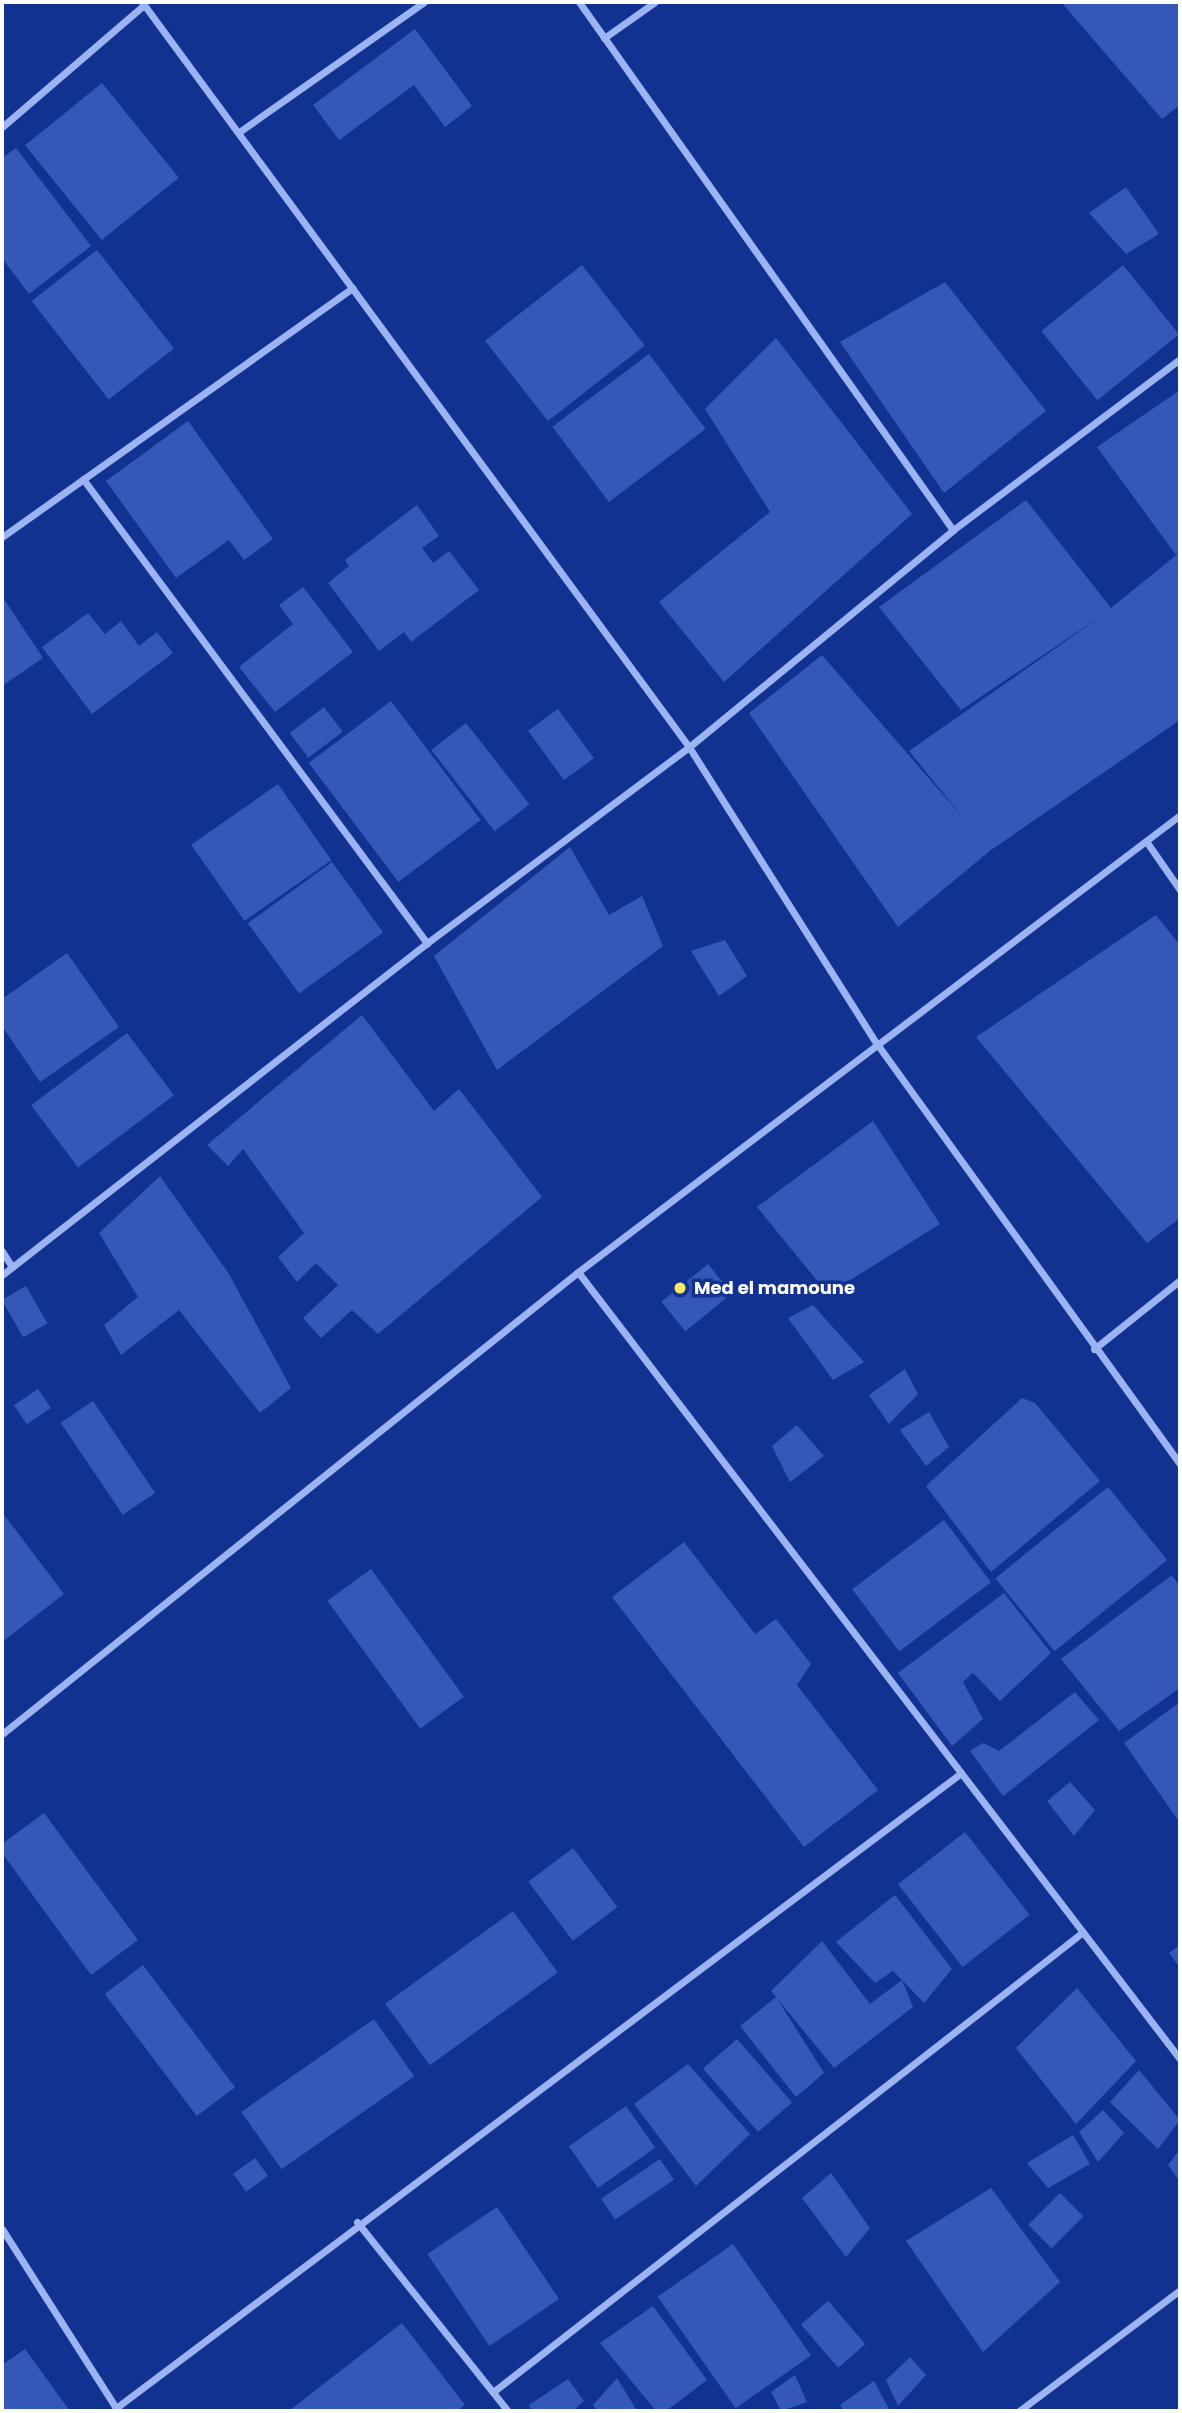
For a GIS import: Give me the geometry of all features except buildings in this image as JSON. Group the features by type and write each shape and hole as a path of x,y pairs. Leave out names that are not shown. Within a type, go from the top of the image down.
{"street":[{"path":"239,132 424,2"},
{"path":"579,2 953,530"},
{"path":"604,38 655,2"},
{"path":"2,127 143,3 689,747 877,1044 1094,1349 1180,1464"},
{"path":"2,537 352,288"},
{"path":"2,1275 427,943 689,747 953,530 1180,359"},
{"path":"83,479 427,943"},
{"path":"2,1734 578,1272 1180,815"},
{"path":"1146,841 1180,890"},
{"path":"2,1251 12,1267"},
{"path":"578,1272 1180,2059"},
{"path":"1094,1349 1180,1280"},
{"path":"2,2229 117,2409 357,2222 961,1773"},
{"path":"493,2392 1083,1933"},
{"path":"357,2222 508,2411"},
{"path":"1019,2411 1180,2290"}],"place":[{"name":"Med el mamoune","path":"680,1288"}]}
